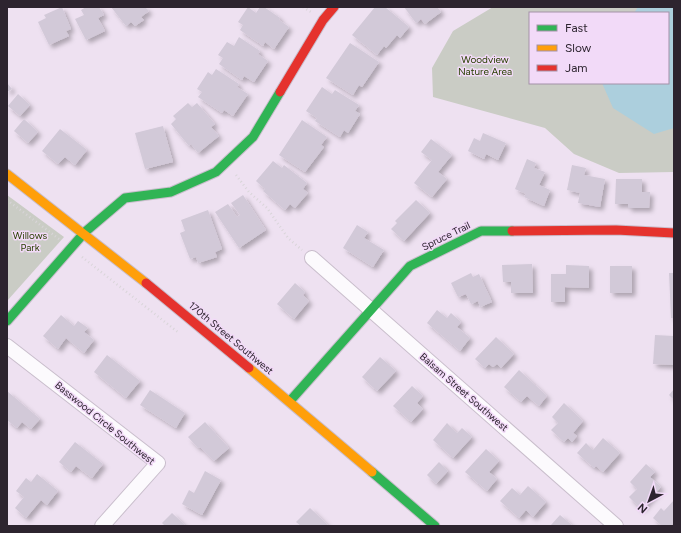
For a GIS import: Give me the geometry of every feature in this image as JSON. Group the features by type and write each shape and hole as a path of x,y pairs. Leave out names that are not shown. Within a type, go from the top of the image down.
{"street":[{"path":"7,321 72,249 85,232 125,198 171,192 216,172 253,137 323,20 334,7"},
{"name":"170th Street Southwest","path":"7,174 85,232 290,401 436,526"},
{"name":"Spruce Trail","path":"290,401 410,266 481,231 616,230 674,233"},
{"name":"Balsam Street Southwest","path":"312,258 616,526"},
{"name":"Basswood Circle Southwest","path":"7,346 158,463 102,526"}],"path":[{"path":"226,162 249,192 267,208 288,238 312,258"},
{"path":"7,200 184,336"}],"green space":[{"name":"Woodview Nature Area","path":"493,7 674,7 674,172 619,173 574,154 545,128 433,97 432,68 453,31"},
{"name":"Willows Park","path":"7,195 64,237 7,301"}],"water":[{"path":"638,7 674,7 674,128 654,134 613,108 602,84 669,84 669,12 635,12"}],"building":[{"path":"62,7 71,29 66,31 69,36 49,45 38,22 46,18 44,15"},
{"path":"86,7 99,7 104,15 98,18 105,31 86,40 75,19 84,15 81,10"},
{"path":"111,7 145,7 149,11 141,17 144,20 135,26 131,22 126,26"},
{"path":"248,7 256,13 260,7 264,7 280,18 279,20 289,27 274,49 265,42 263,46 240,30 243,25 238,22"},
{"path":"375,7 385,7 409,27 400,38 397,35 386,48 384,46 377,55 352,35"},
{"path":"404,7 440,7 438,8 441,12 425,24 421,19 416,23"},
{"path":"239,37 260,51 258,54 268,61 254,82 244,76 242,80 219,64 223,58 218,55 227,42 234,46"},
{"path":"350,43 379,62 362,87 359,85 353,95 326,78"},
{"path":"216,69 239,84 237,87 248,94 233,116 224,110 222,113 198,97 202,92 197,89 208,72 212,75"},
{"path":"7,83 12,89 7,92"},
{"path":"322,87 332,94 335,90 359,105 355,111 360,114 348,133 344,130 340,137 315,121 317,118 306,111"},
{"path":"18,94 30,105 20,116 8,106"},
{"path":"188,103 192,107 197,103 215,124 211,127 219,136 198,153 191,144 189,146 171,124 176,119 173,116"},
{"path":"24,119 38,132 28,143 14,131"},
{"path":"302,120 327,137 321,145 324,147 305,172 279,155"},
{"path":"163,126 173,162 145,169 135,133"},
{"path":"60,129 87,150 75,165 65,157 58,164 42,151"},
{"path":"483,133 506,143 498,160 486,154 484,159 468,151 474,138 480,141"},
{"path":"431,139 452,155 438,172 447,179 432,197 414,183 432,160 421,152"},
{"path":"527,159 536,163 534,168 545,172 539,185 550,190 544,206 524,197 526,194 515,189"},
{"path":"273,161 282,168 284,165 307,183 303,189 308,193 295,208 290,204 285,210 263,191 265,189 256,181"},
{"path":"572,165 586,168 584,175 605,179 600,207 578,203 580,193 567,190"},
{"path":"616,179 642,179 642,192 650,192 649,208 628,208 628,204 615,204"},
{"path":"243,195 266,230 239,248 215,212 228,204 237,217 240,215 231,203"},
{"path":"416,200 430,213 404,241 391,229 397,223 395,221"},
{"path":"208,210 222,249 215,252 217,257 198,263 196,257 190,259 180,233 185,231 181,220"},
{"path":"357,225 368,232 364,238 384,250 373,267 343,248"},
{"path":"532,264 533,293 511,293 511,282 503,282 502,265"},
{"path":"566,265 589,266 589,288 565,287 565,302 551,302 551,274 566,274"},
{"path":"610,266 632,266 632,293 610,293"},
{"path":"471,273 473,277 479,274 492,302 480,307 478,301 471,304 466,294 458,297 451,283"},
{"path":"669,273 674,273 674,318 671,318"},
{"path":"295,283 305,292 303,295 309,301 294,319 277,304"},
{"path":"437,310 447,318 451,313 461,322 457,327 470,338 460,351 427,323"},
{"path":"61,315 74,326 78,321 88,328 84,332 94,340 84,353 66,338 58,349 43,336"},
{"path":"655,335 674,336 673,365 653,364"},
{"path":"496,337 514,354 501,368 497,364 493,367 489,364 485,368 475,359"},
{"path":"107,355 140,381 126,398 94,372"},
{"path":"380,357 396,371 377,391 362,377"},
{"path":"519,370 547,396 539,406 527,396 521,402 504,387"},
{"path":"412,386 423,396 417,403 423,409 411,422 393,406"},
{"path":"674,389 674,400 669,395"},
{"path":"150,390 185,413 176,428 140,405"},
{"path":"7,391 40,419 31,429 22,422 17,428 7,420"},
{"path":"564,403 583,421 573,433 577,436 572,442 568,438 564,442 551,430 558,423 552,417"},
{"path":"205,422 229,448 214,461 200,447 198,448 188,437"},
{"path":"447,423 457,433 462,428 472,437 453,458 433,440"},
{"path":"603,438 620,453 603,472 596,466 594,468 577,453 586,443 593,450"},
{"path":"75,442 103,464 92,478 76,466 71,472 59,462"},
{"path":"486,449 499,461 489,472 497,479 487,491 465,472"},
{"path":"439,462 448,471 436,484 427,475"},
{"path":"646,464 655,472 650,477 661,487 641,509 629,497 637,489 630,482"},
{"path":"205,471 221,480 202,515 182,504 189,490 194,493"},
{"path":"37,474 58,491 47,505 41,500 26,518 15,508 24,497 16,491 26,478 31,482"},
{"path":"528,486 546,502 533,517 526,510 519,518 500,501 512,488 520,495"},
{"path":"674,500 674,522 671,526 662,526 653,518 661,508 664,511"},
{"path":"310,508 329,526 301,526 296,522"},
{"path":"172,513 186,526 165,526 162,523"},
{"path":"560,515 573,526 551,525"}],"traffic: fast":[{"path":"7,321 85,232 125,198 171,192 216,172 253,137 280,92"},
{"path":"290,401 410,266 481,231 512,231"},
{"path":"372,472 435,526"}],"traffic: slow":[{"path":"7,174 146,283"},
{"path":"249,368 372,472"}],"traffic: jam":[{"path":"280,92 323,20 334,7"},
{"path":"512,231 616,230 674,233"},
{"path":"146,283 249,368"}]}
